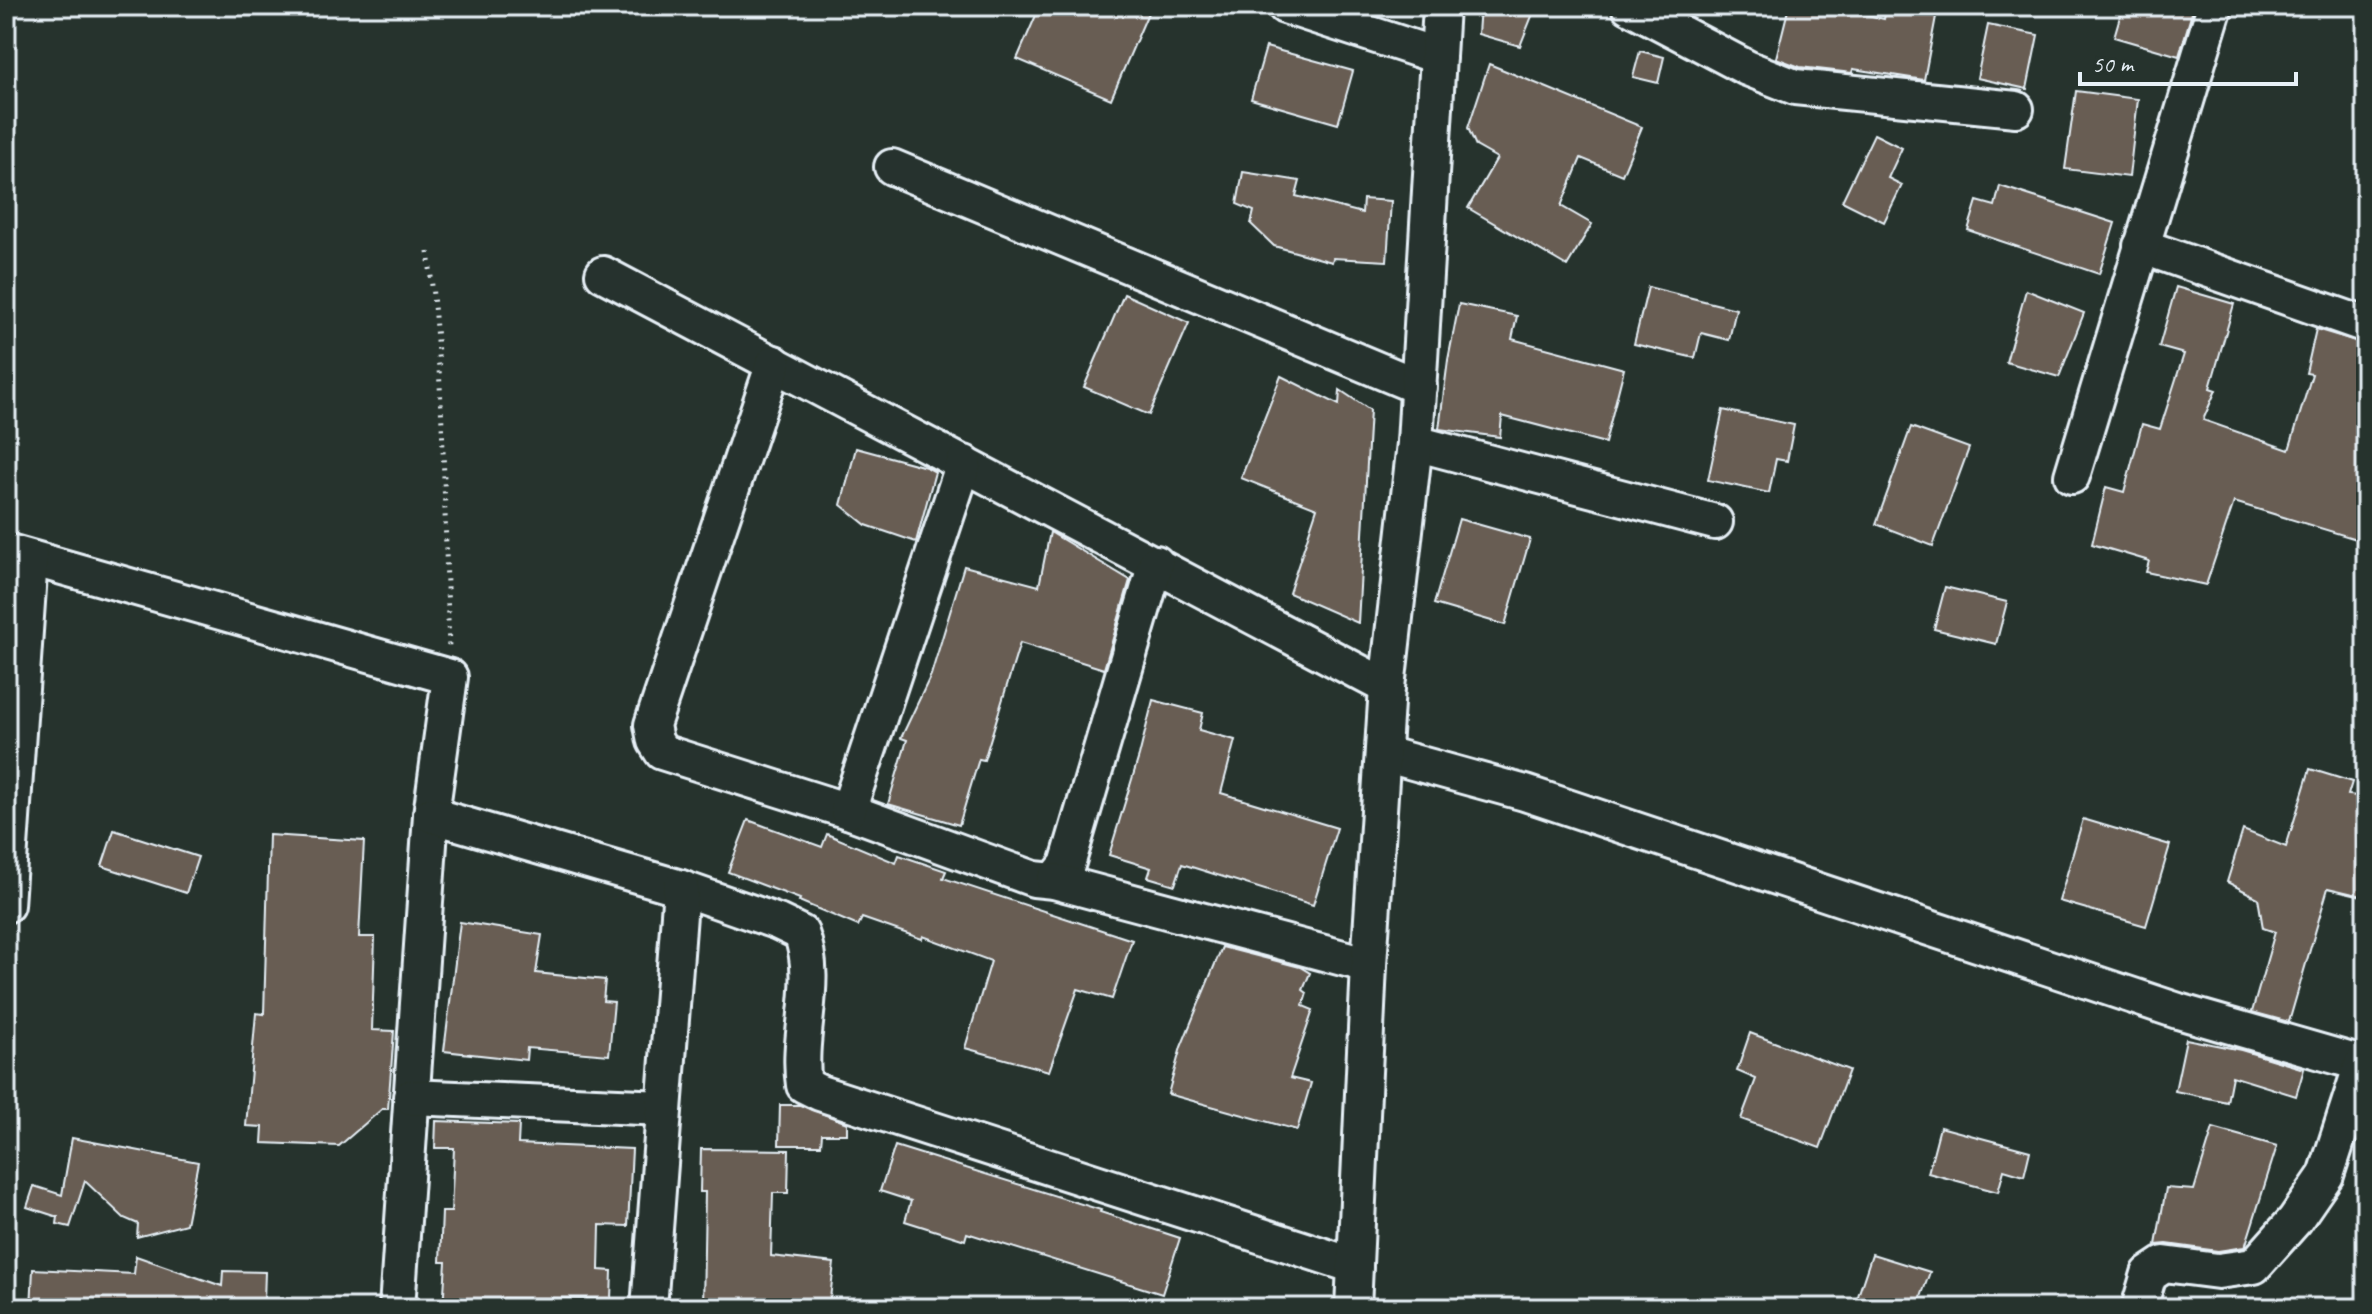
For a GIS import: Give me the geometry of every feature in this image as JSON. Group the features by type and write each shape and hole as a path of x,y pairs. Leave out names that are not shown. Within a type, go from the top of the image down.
{"street":[{"path":"1285,6 1438,56"},
{"path":"1353,1308 1369,965 1387,687 1415,443 1441,6"},
{"path":"1629,6 1747,68 1795,87 2016,109"},
{"path":"2072,476 2215,6"},
{"path":"892,167 1419,387"},
{"path":"2141,246 2366,325"},
{"path":"603,274 1387,687"},
{"path":"774,363 652,725 655,741 662,752 848,811 1034,879 1054,881 1369,965"},
{"path":"1415,443 1715,522"},
{"path":"848,811 964,463"},
{"path":"6,905 18,555 450,677 431,815 397,1308"},
{"path":"1054,881 1067,865 1156,563"},
{"path":"1384,754 1525,793 2164,1007 2364,1065 2326,1175 2275,1245 2254,1266 2218,1271 2164,1264 2149,1274 2139,1308"},
{"path":"431,815 681,888 801,933 809,953 810,973 801,1065 804,1085 845,1103 1355,1266"},
{"path":"649,1308 681,888"},
{"path":"411,1097 664,1108"}],"path":[{"path":"428,252 444,461 450,677"}],"building":[{"path":"1040,6 1151,6 1111,99 1017,59"},
{"path":"1480,6 1536,6 1520,46 1478,34"},
{"path":"1789,6 1832,6 1884,19 1887,6 1938,6 1924,80 1853,69 1852,73 1800,67 1776,58"},
{"path":"2123,6 2194,6 2179,56 2114,37"},
{"path":"1988,25 2038,35 2027,89 1977,78"},
{"path":"1266,47 1353,71 1338,124 1251,99"},
{"path":"1640,51 1664,57 1658,83 1633,77"},
{"path":"1489,64 1642,127 1622,175 1581,158 1561,206 1592,224 1567,266 1468,208 1497,158 1476,146 1468,128"},
{"path":"2076,91 2138,99 2129,177 2065,169"},
{"path":"1874,134 1902,148 1888,178 1902,185 1884,222 1842,201"},
{"path":"1243,172 1300,181 1296,196 1362,213 1363,199 1391,201 1387,261 1333,258 1332,262 1274,246 1251,224 1254,211 1237,204"},
{"path":"2000,186 2115,223 2099,274 1968,230 1977,201 1995,206"},
{"path":"1648,287 1736,309 1729,340 1701,333 1695,358 1634,344"},
{"path":"2176,287 2234,304 2210,388 2216,390 2203,420 2289,450 2312,374 2306,373 2316,329 2366,344 2366,542 2234,502 2206,585 2146,572 2149,561 2092,544 2106,487 2124,492 2142,424 2160,429 2184,354 2159,347"},
{"path":"2026,290 2084,313 2059,377 2006,362"},
{"path":"1124,294 1189,323 1149,415 1084,387"},
{"path":"1459,304 1517,316 1512,339 1624,369 1605,443 1502,416 1500,437 1439,429"},
{"path":"1281,376 1339,405 1340,390 1370,410 1358,623 1289,593 1317,508 1241,478"},
{"path":"1723,410 1794,425 1787,461 1776,459 1769,493 1708,480"},
{"path":"1911,427 1969,448 1933,546 1876,524"},
{"path":"856,448 935,472 916,542 866,525 841,505"},
{"path":"1459,519 1530,539 1505,625 1434,604"},
{"path":"1050,532 1130,580 1104,669 1020,643 984,760 979,759 959,825 888,804 907,740 901,738 931,675 964,566 1039,586"},
{"path":"1945,587 2007,602 1996,644 1934,629"},
{"path":"1153,700 1203,713 1199,730 1235,740 1221,793 1337,828 1313,905 1182,864 1175,885 1148,877 1151,868 1109,855"},
{"path":"2310,769 2352,782 2348,795 2366,797 2366,897 2328,888 2289,1022 2252,1012 2275,932 2263,928 2258,898 2227,882 2243,830 2286,847"},
{"path":"2083,819 2170,845 2146,926 2059,901"},
{"path":"748,820 822,847 827,834 896,863 899,855 946,871 943,878 1132,940 1112,999 1078,989 1049,1071 965,1048 991,961 862,918 858,926 800,899 728,872"},
{"path":"114,830 198,857 186,893 102,866"},
{"path":"269,835 364,841 359,937 375,937 372,1030 394,1031 388,1109 382,1109 339,1146 262,1143 263,1127 246,1126 256,1013 264,1014"},
{"path":"460,922 542,935 536,973 605,980 603,1001 614,1002 609,1055 527,1048 526,1060 444,1051"},
{"path":"1222,947 1300,967 1310,973 1303,990 1307,993 1303,1006 1313,1010 1290,1078 1311,1083 1297,1130 1168,1094 1181,1047"},
{"path":"1750,1033 1849,1070 1820,1148 1741,1119 1756,1079 1737,1071"},
{"path":"2186,1039 2241,1050 2304,1069 2296,1096 2232,1076 2227,1102 2175,1091"},
{"path":"780,1105 800,1105 847,1123 847,1134 822,1134 821,1145 779,1145"},
{"path":"436,1121 519,1124 518,1144 632,1149 628,1226 600,1225 599,1270 612,1271 611,1299 504,1298 503,1308 443,1308 446,1262 440,1262 442,1212 451,1212 454,1148 435,1148"},
{"path":"1940,1127 2030,1151 2024,1176 2004,1170 1998,1192 1928,1173"},
{"path":"2213,1128 2277,1146 2246,1244 2244,1247 2218,1251 2156,1245 2166,1188 2194,1190"},
{"path":"72,1138 198,1162 186,1224 137,1237 138,1224 124,1218 85,1181 70,1227 57,1224 58,1217 27,1207 34,1186 62,1195"},
{"path":"895,1146 1180,1238 1162,1294 967,1233 965,1240 905,1221 911,1201 880,1191"},
{"path":"701,1149 789,1150 788,1193 773,1193 771,1256 834,1263 829,1308 703,1308 705,1192 700,1192"},
{"path":"1872,1254 1930,1272 1917,1308 1854,1308"},
{"path":"136,1256 222,1286 223,1271 265,1272 264,1301 274,1304 273,1308 31,1308 33,1269 134,1274"}]}
